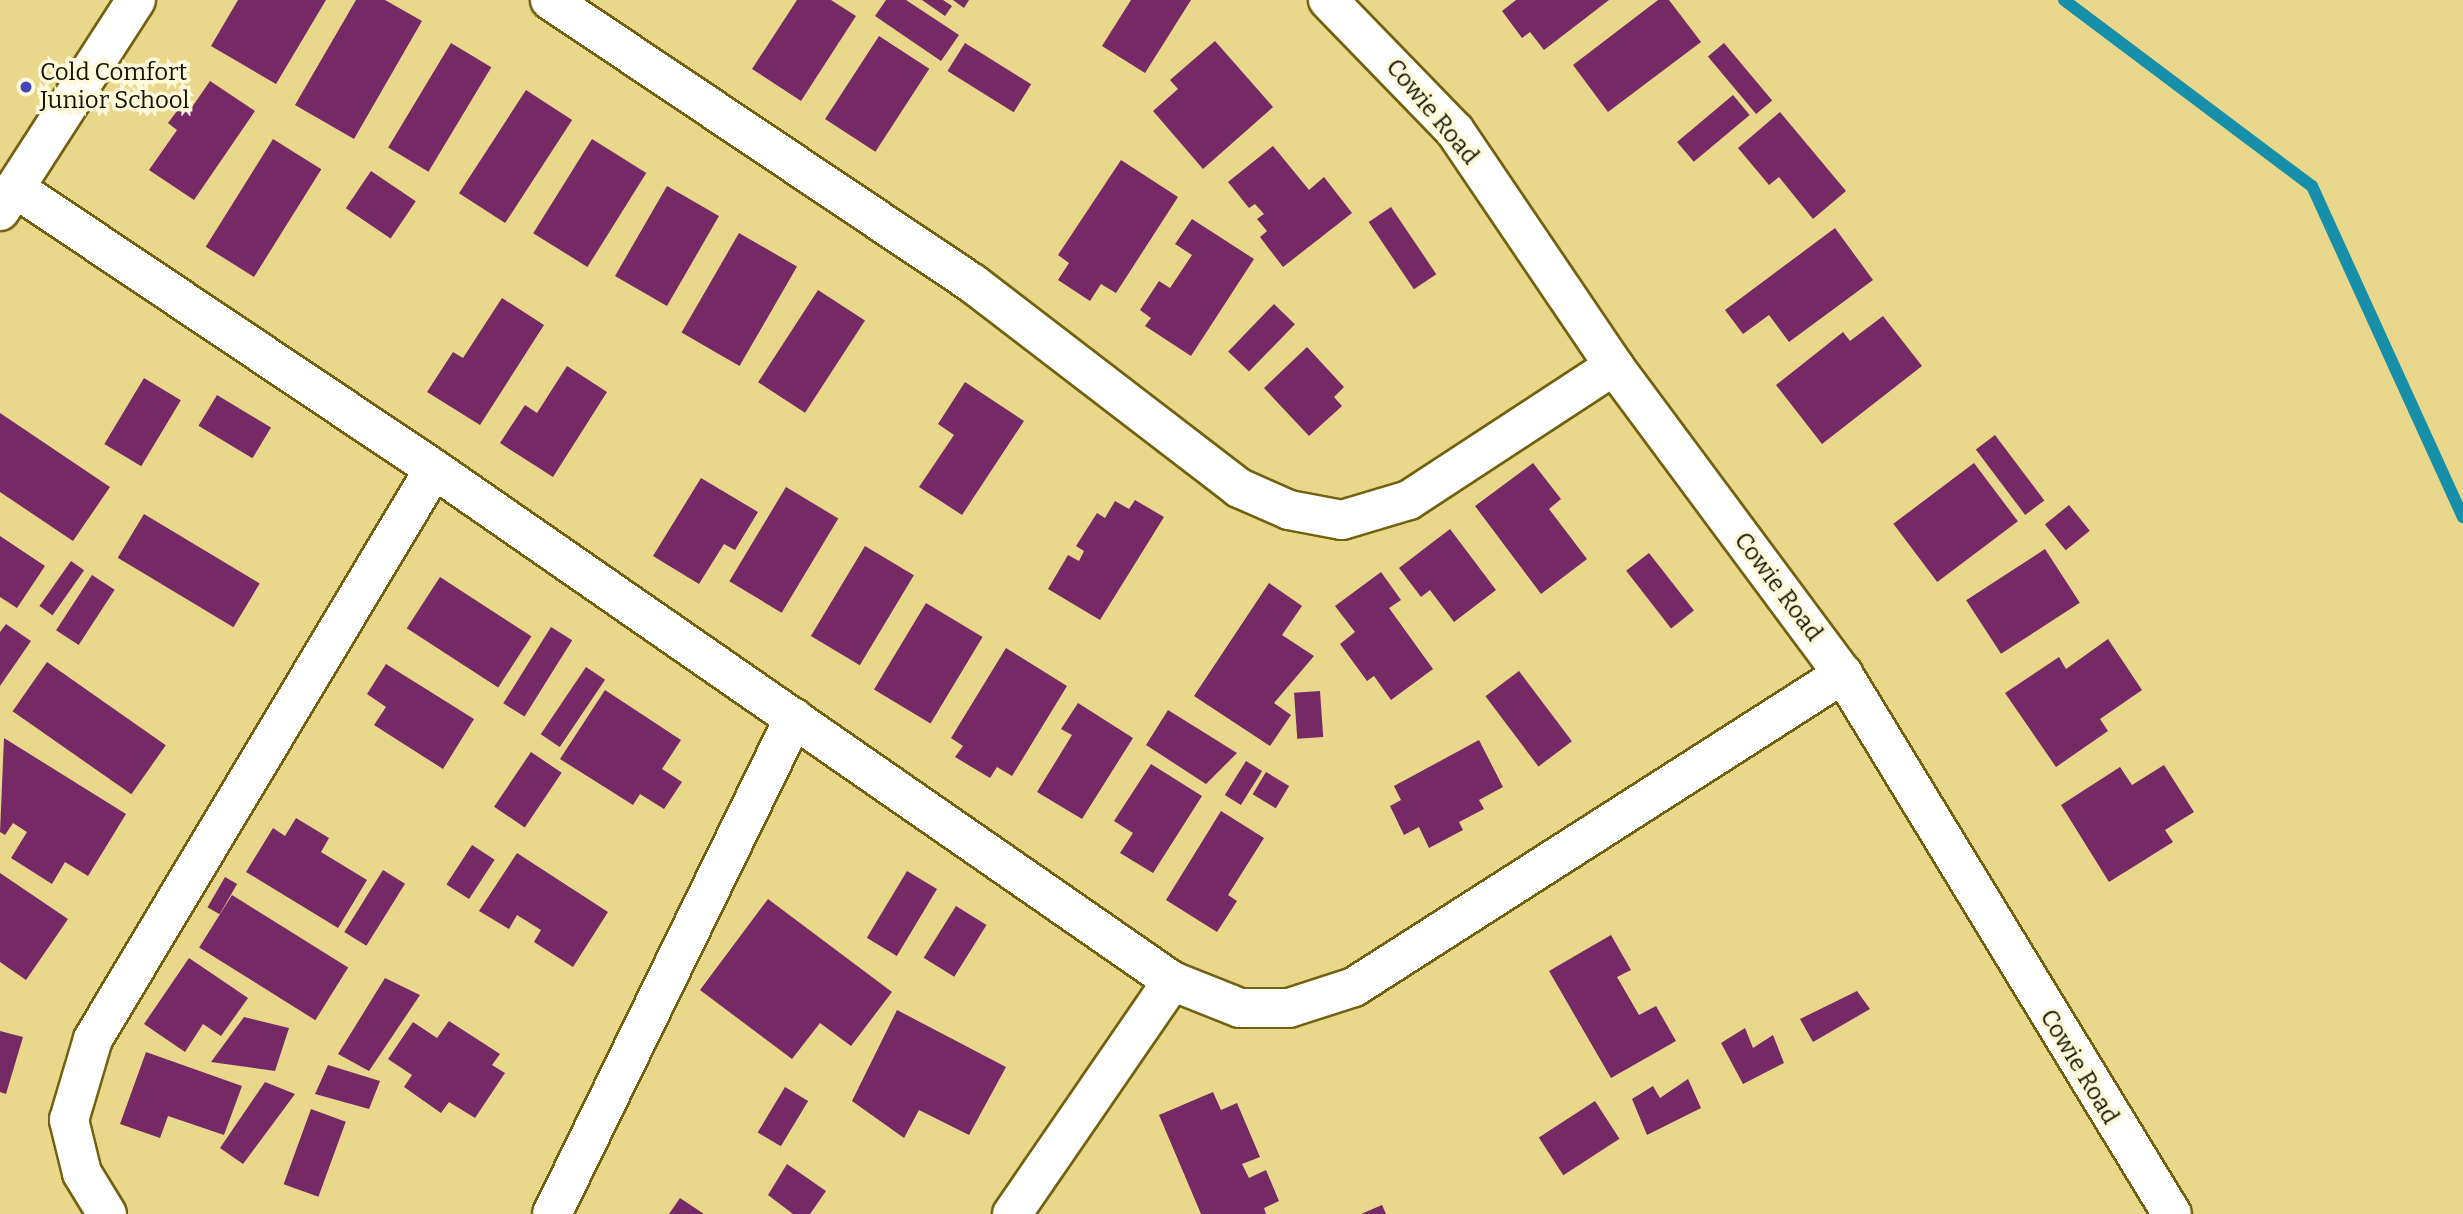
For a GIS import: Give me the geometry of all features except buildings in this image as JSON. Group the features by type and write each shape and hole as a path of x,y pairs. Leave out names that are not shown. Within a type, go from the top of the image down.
{"street":[{"path":"136,0 7,200 434,469 1172,981 1240,1008 1289,1007 1354,987 1843,674"},
{"path":"550,0 972,283 1239,488 1289,510 1342,520 1409,500 1614,366"},
{"name":"Cowie Road","path":"1328,0 1455,131 1614,366 1843,674 2172,1214"},
{"path":"107,1214 82,1173 69,1120 93,1039 434,469"},
{"path":"552,1214 794,718"},
{"path":"1012,1214 1172,981"}],"waterway":[{"path":"2064,0 2312,186 2463,517"}],"place":[{"name":"Cold Comfort Junior School","path":"26,87"}]}
